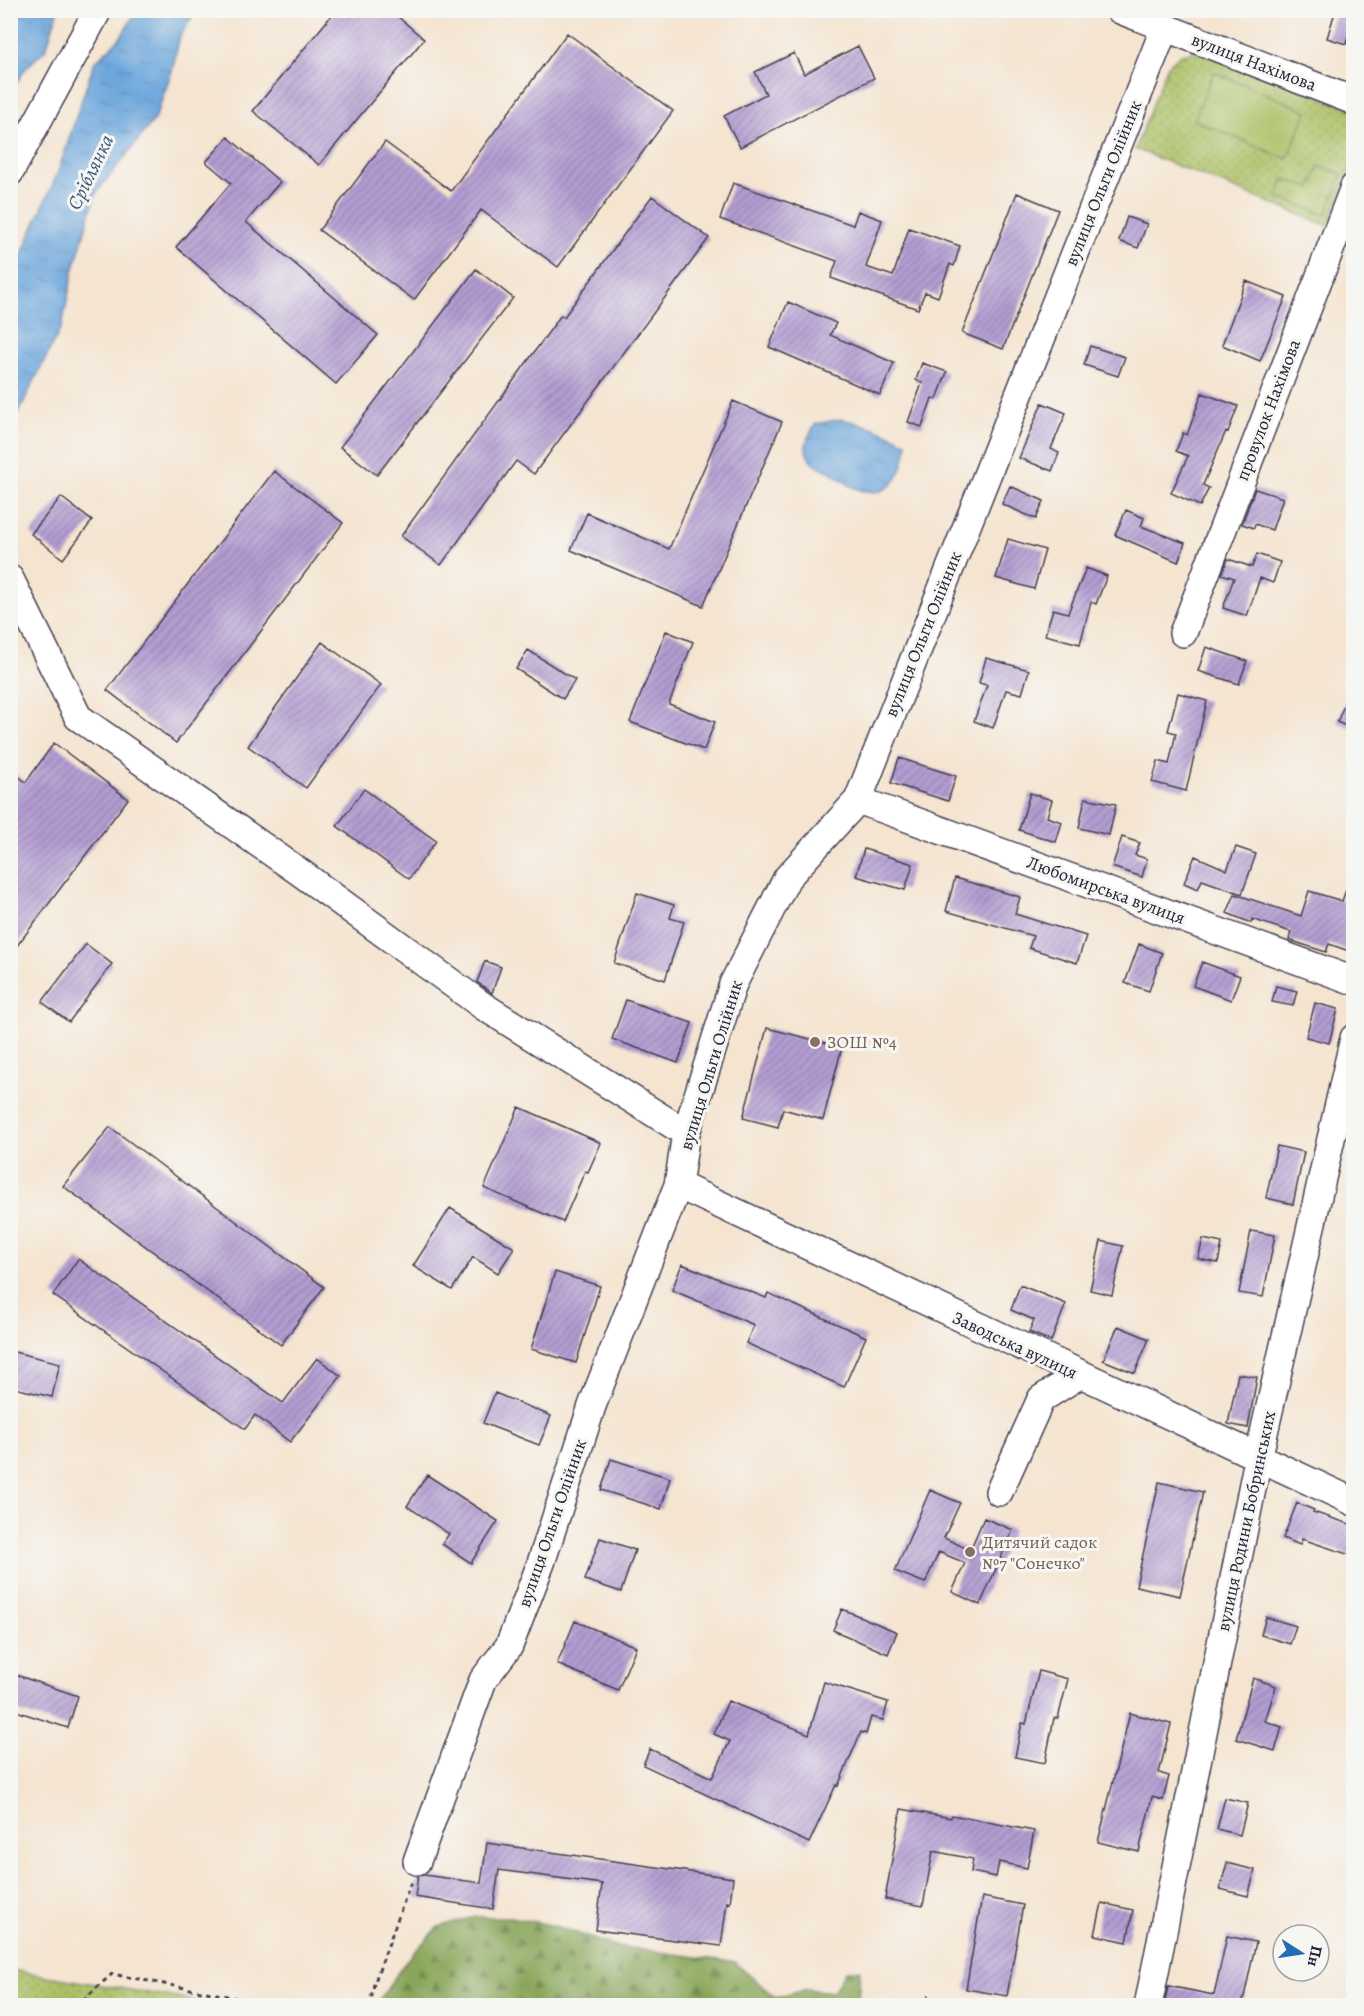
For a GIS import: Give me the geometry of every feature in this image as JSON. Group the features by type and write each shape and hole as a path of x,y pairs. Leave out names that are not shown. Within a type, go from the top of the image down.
{"street":[{"path":"10,172 98,10"},
{"name":"вулиця Нахімова","path":"1120,10 1353,101"},
{"name":"вулиця Ольги Олійник","path":"417,1862 483,1680 509,1646 541,1563 592,1406 678,1185 686,1134 734,984 787,878 858,800 1165,27"},
{"name":"провулок Нахімова","path":"1183,633 1353,187"},
{"path":"10,579 78,717 301,873 483,1006 686,1134"},
{"name":"Любомирська вулиця","path":"858,800 1353,981"},
{"name":"вулиця Родини Бобринських","path":"1148,2006 1258,1459 1353,1038"},
{"name":"Заводська вулиця","path":"678,1185 1353,1502"},
{"path":"999,1492 1041,1399 1079,1375"}],"path":[{"path":"369,2006 374,1984 417,1862"},
{"path":"76,2006 112,1974 279,2006"},
{"path":"875,2006 916,2003 929,1996"}],"green space":[{"path":"1204,50 1353,110 1353,163 1328,226 1135,149 1168,65 1182,54"},
{"path":"1214,72 1307,111 1287,159 1194,120"},
{"path":"1319,166 1342,174 1326,215 1277,197 1284,179 1311,188"},
{"path":"475,1917 511,1917 555,1926 615,1946 734,1962 776,1998 807,1989 833,1992 845,1971 860,1969 858,2005 376,2005 406,1961 438,1927"},
{"path":"11,1970 220,2005 11,2005"}],"water":[{"path":"11,10 58,11 46,49 25,69 11,92"},
{"name":"Сріблянка","path":"137,11 196,11 180,36 172,71 155,119 96,193 73,272 62,326 11,427 11,278 58,172 94,63 120,38"},
{"path":"841,419 875,428 907,443 898,476 885,489 875,492 851,486 814,464 809,458 806,450 807,442 816,424"}],"building":[{"path":"336,10 390,10 424,39 319,165 253,111"},
{"path":"1335,12 1353,17 1346,44 1327,38"},
{"path":"567,33 673,111 558,267 481,210 414,300 319,230 385,142 451,191"},
{"path":"858,46 874,78 740,147 724,116 766,94 755,72 794,53 804,74"},
{"path":"228,137 280,182 246,222 378,335 336,384 176,247 231,183 206,162"},
{"path":"733,183 853,225 858,211 882,220 866,267 893,276 909,228 960,246 954,266 950,264 938,297 925,292 918,309 831,278 837,261 720,219"},
{"path":"1017,193 1058,210 1003,349 962,333"},
{"path":"652,196 709,238 534,474 516,461 441,565 401,536 561,315 564,317"},
{"path":"1127,217 1147,224 1138,248 1119,241"},
{"path":"476,269 513,298 377,475 340,447"},
{"path":"1246,281 1286,297 1260,361 1222,345"},
{"path":"788,302 836,323 830,335 894,363 880,395 769,347"},
{"path":"1090,346 1125,357 1118,376 1084,365"},
{"path":"922,363 947,372 937,399 932,398 922,427 908,422 922,383 916,380"},
{"path":"1202,393 1238,406 1203,485 1209,488 1200,506 1171,493 1188,456 1176,451 1183,433 1187,435"},
{"path":"733,401 782,422 703,606 571,550 587,513 669,549"},
{"path":"1042,403 1066,413 1051,449 1059,453 1052,471 1019,458"},
{"path":"274,471 343,523 176,743 107,690"},
{"path":"1010,486 1044,501 1036,519 1002,504"},
{"path":"1255,489 1283,498 1272,530 1255,524 1254,528 1242,524"},
{"path":"61,497 92,521 63,559 31,534"},
{"path":"1126,510 1144,518 1141,526 1185,543 1178,562 1115,535"},
{"path":"1008,539 1045,550 1034,589 996,578"},
{"path":"1257,554 1280,562 1273,583 1260,578 1247,616 1223,608 1234,578 1222,574 1228,559 1252,567"},
{"path":"1086,568 1107,576 1096,604 1091,602 1080,644 1045,635 1053,609 1068,613"},
{"path":"666,631 693,642 669,704 715,722 704,750 630,722"},
{"path":"322,642 381,685 306,788 248,746"},
{"path":"1206,647 1247,661 1239,684 1198,671"},
{"path":"528,650 575,680 563,699 516,669"},
{"path":"986,658 1029,670 1022,694 1006,690 993,728 974,721 987,685 979,683"},
{"path":"1353,684 1353,729 1337,722"},
{"path":"1178,693 1207,701 1186,791 1152,782 1158,761 1169,764 1176,733 1168,731"},
{"path":"54,743 128,799 10,955 10,770 26,782"},
{"path":"899,758 956,776 948,801 891,783"},
{"path":"364,789 436,841 409,879 337,826"},
{"path":"1030,793 1052,800 1047,817 1062,822 1056,842 1019,830"},
{"path":"1085,798 1116,804 1109,835 1079,828"},
{"path":"1122,837 1140,843 1135,855 1147,859 1142,877 1112,867"},
{"path":"1236,847 1256,854 1242,894 1202,880 1198,889 1184,883 1195,856 1227,870"},
{"path":"864,849 913,864 905,890 856,876"},
{"path":"1351,876 1353,876 1353,939 1349,951 1329,944 1326,952 1289,940 1291,932 1252,919 1251,923 1227,913 1235,894 1301,916 1309,891 1342,901"},
{"path":"955,878 1020,897 1015,914 1086,936 1077,963 1029,948 1033,936 946,911"},
{"path":"637,893 674,905 670,918 684,922 665,980 614,963"},
{"path":"86,944 112,964 69,1022 42,1002"},
{"path":"1139,944 1162,953 1149,991 1125,983"},
{"path":"485,961 501,967 492,993 477,982"},
{"path":"1202,962 1240,976 1231,1000 1193,986"},
{"path":"1276,986 1297,991 1293,1006 1272,1002"},
{"path":"626,1000 692,1023 678,1063 612,1039"},
{"path":"1315,1003 1338,1009 1329,1043 1306,1037"},
{"path":"767,1028 842,1047 823,1120 783,1109 778,1127 743,1118"},
{"path":"519,1107 601,1143 588,1172 585,1171 563,1222 484,1188"},
{"path":"110,1127 324,1287 281,1345 63,1186"},
{"path":"1277,1146 1304,1152 1293,1204 1266,1198"},
{"path":"450,1208 514,1248 498,1273 473,1257 452,1290 413,1266"},
{"path":"1251,1231 1275,1235 1263,1297 1239,1293"},
{"path":"1203,1239 1222,1243 1218,1263 1198,1259"},
{"path":"1101,1241 1123,1246 1112,1295 1090,1290"},
{"path":"78,1259 283,1403 317,1358 341,1376 290,1442 255,1415 245,1429 53,1295"},
{"path":"682,1264 766,1298 768,1293 866,1337 844,1387 746,1343 754,1325 672,1290"},
{"path":"555,1272 600,1286 576,1363 531,1349"},
{"path":"1020,1285 1066,1304 1051,1341 1029,1332 1034,1320 1011,1310"},
{"path":"1118,1326 1149,1339 1135,1373 1103,1360"},
{"path":"10,1351 60,1363 52,1397 10,1387"},
{"path":"1238,1374 1257,1377 1248,1428 1228,1424"},
{"path":"495,1393 551,1416 539,1445 483,1423"},
{"path":"611,1459 670,1478 661,1509 601,1490"},
{"path":"427,1475 498,1521 471,1563 442,1544 449,1534 407,1506"},
{"path":"1159,1482 1203,1492 1180,1596 1136,1586"},
{"path":"930,1490 960,1503 944,1538 970,1550 984,1518 1013,1530 980,1605 952,1592 965,1563 939,1552 925,1583 895,1571"},
{"path":"1297,1503 1314,1510 1313,1512 1353,1525 1353,1556 1302,1539 1300,1545 1283,1538"},
{"path":"600,1538 635,1550 621,1592 585,1580"},
{"path":"842,1609 897,1632 888,1654 833,1630"},
{"path":"1266,1617 1296,1626 1290,1644 1261,1635"},
{"path":"575,1621 636,1647 618,1690 557,1664"},
{"path":"1039,1671 1068,1679 1058,1718 1054,1718 1045,1763 1015,1757 1022,1723 1026,1724"},
{"path":"10,1673 78,1696 68,1728 10,1709"},
{"path":"1253,1678 1276,1686 1265,1721 1282,1727 1275,1751 1236,1739"},
{"path":"824,1682 888,1702 883,1720 871,1717 866,1734 861,1732 838,1786 836,1785 809,1843 643,1765 650,1749 712,1778 730,1741 714,1734 728,1701 809,1734"},
{"path":"1130,1713 1171,1724 1159,1773 1169,1776 1163,1800 1152,1797 1139,1852 1098,1842"},
{"path":"1225,1798 1248,1803 1240,1835 1217,1829"},
{"path":"901,1809 951,1818 952,1815 1034,1831 1027,1868 999,1862 996,1877 971,1872 973,1859 933,1851 923,1906 885,1899"},
{"path":"487,1843 733,1878 721,1946 596,1930 602,1884 499,1870 493,1909 415,1897 418,1876 481,1883"},
{"path":"1227,1863 1255,1870 1248,1896 1220,1889"},
{"path":"982,1897 1023,1905 1007,1996 966,1989"},
{"path":"1102,1903 1133,1910 1127,1942 1095,1935"},
{"path":"1227,1936 1256,1942 1242,2006 1164,2006 1168,1986 1214,1995"}],"place":[{"name":"ЗОШ №4","path":"815,1042"},
{"name":"Дитячий садок №7 \"Сонечко\"","path":"970,1552"}]}
